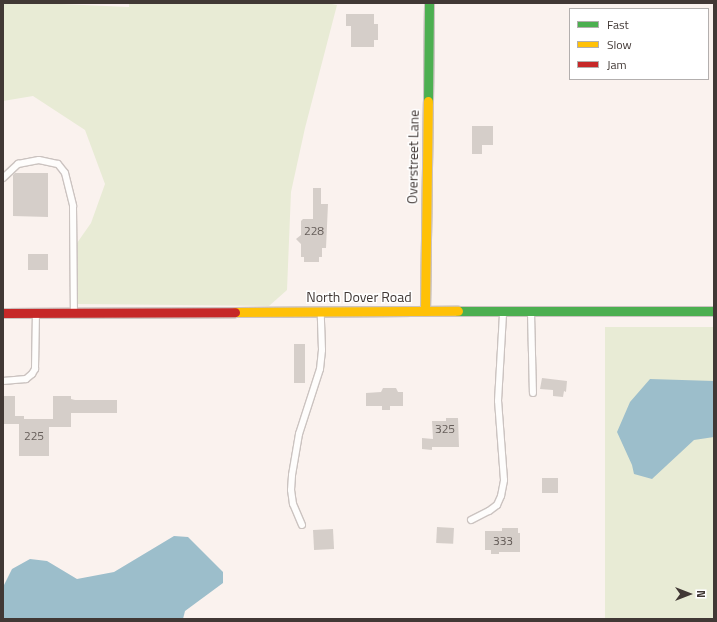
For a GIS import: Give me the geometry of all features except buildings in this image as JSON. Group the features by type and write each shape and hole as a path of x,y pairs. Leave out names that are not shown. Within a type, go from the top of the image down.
{"street":[{"name":"Overstreet Lane","path":"425,311 429,3"},
{"name":"North Dover Road","path":"3,313 714,311"}],"lane":[{"path":"3,178 18,164 39,160 58,164 65,173 73,206 74,312"},
{"path":"302,525 293,504 291,490 292,475 299,434 320,369 322,350 321,311"},
{"path":"471,520 497,505 501,496 504,480 498,400 504,311"},
{"path":"531,311 533,393"},
{"path":"3,381 26,379 35,369 36,313"}],"green space":[{"path":"38,3 129,7 129,3 327,3 337,5 305,128 291,192 287,290 269,306 76,304 77,243 91,223 105,184 85,130 33,96 3,101 3,4"},
{"path":"605,327 714,327 714,619 605,619"}],"water":[{"path":"650,379 714,381 714,437 694,440 652,479 634,474 632,465 617,432 630,402"},
{"path":"174,536 188,537 223,572 223,583 185,611 183,619 3,619 3,587 12,569 30,559 47,561 77,579 114,572"}],"traffic: fast":[{"path":"428,101 429,3"},
{"path":"458,311 714,311"}],"traffic: slow":[{"path":"425,311 428,101"},
{"path":"235,312 458,311"}],"traffic: jam":[{"path":"3,313 235,312"}]}
